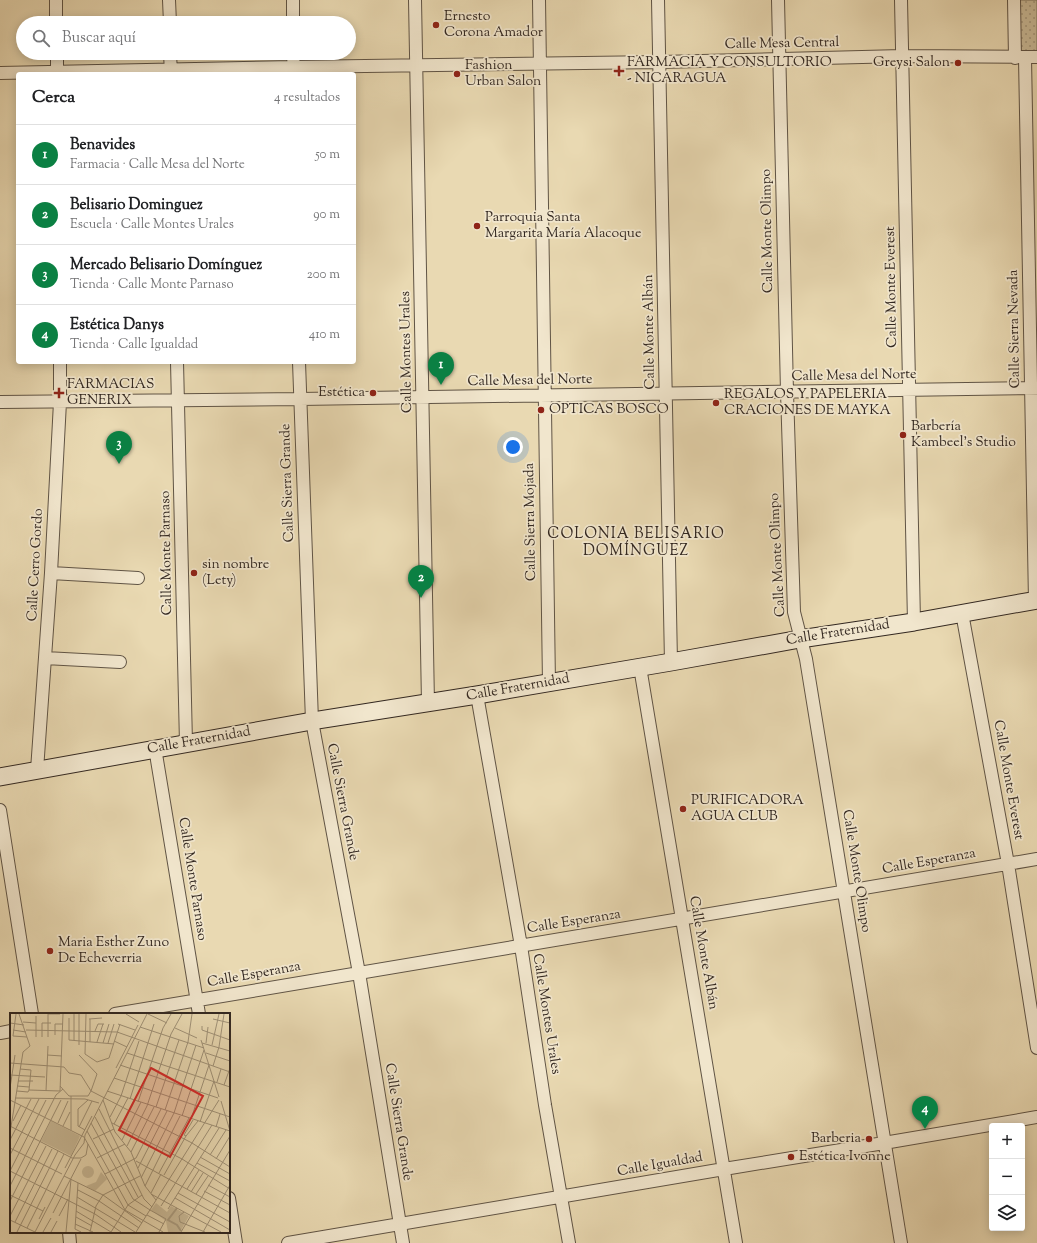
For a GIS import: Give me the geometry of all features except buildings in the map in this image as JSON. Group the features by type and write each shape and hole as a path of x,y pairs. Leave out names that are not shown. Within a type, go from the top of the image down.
{"street":[{"path":"56,0 56,16"},
{"path":"169,0 170,16"},
{"path":"293,0 293,16"},
{"name":"Calle Montes Urales","path":"415,0 428,703"},
{"name":"Calle Sierra Mojada","path":"538,0 549,683"},
{"name":"Calle Monte Albán","path":"658,0 667,394 671,662"},
{"name":"Calle Monte Olimpo","path":"778,0 787,392 794,612 806,659 901,1243"},
{"name":"Calle Monte Everest","path":"901,0 914,622"},
{"name":"Calle Sierra Nevada","path":"1014,0 1026,57 1034,388 1036,600"},
{"name":"Calle Mesa Central","path":"171,72 294,71 416,66 902,56 1026,57"},
{"path":"57,60 57,72"},
{"path":"170,60 171,72"},
{"path":"293,60 294,71"},
{"name":"Calle Mesa Central","path":"0,73 16,73"},
{"name":"Calle Cerro Gordo","path":"37,770 51,573 60,402 60,364"},
{"name":"Calle Monte Parnaso","path":"177,364 186,743"},
{"name":"Calle Sierra Grande","path":"299,364 312,721 359,973 402,1243"},
{"name":"Calle Mesa del Norte","path":"0,402 1034,388"},
{"path":"51,573 138,578"},
{"name":"Calle Fraternidad","path":"0,776 312,721 549,683 800,639 914,622 1036,600"},
{"name":"Calle Monte Everest","path":"962,613 1008,864 1037,1048"},
{"path":"45,658 120,662"},
{"name":"Calle Monte Albán","path":"640,667 736,1243"},
{"name":"Calle Montes Urales","path":"477,695 521,946 545,1105 570,1243"},
{"name":"Calle Monte Parnaso","path":"156,748 199,1013"},
{"path":"0,810 32,1013"},
{"name":"Calle Esperanza","path":"121,1013 1037,859"},
{"path":"0,1033 10,1031"},
{"name":"Calle Igualdad","path":"288,1243 1037,1116"},
{"path":"230,1204 236,1243"},
{"path":"68,1233 70,1243"}],"shaded area":[{"path":"1017,0 1037,0 1037,53 1017,54"}],"place":[{"name":"Ernesto Corona Amador","path":"436,25"},
{"name":"Greysi Salon","path":"958,63"},
{"name":"FARMACIA Y CONSULTORIO - NICARAGUA","path":"619,71"},
{"name":"Fashion Urban Salon","path":"457,74"},
{"name":"Parroquia Santa Margarita María Alacoque","path":"477,226"},
{"name":"Benavides","path":"441,385"},
{"name":"FARMACIAS GENERIX","path":"59,393"},
{"name":"Estética","path":"373,393"},
{"name":"REGALOS Y PAPELERIA CRACIONES DE MAYKA","path":"716,403"},
{"name":"OPTICAS BOSCO","path":"541,410"},
{"name":"Barbería Kambeel’s Studio","path":"903,435"},
{"name":"Mercado Belisario Domínguez","path":"119,464"},
{"name":"sin nombre (Lety)","path":"194,573"},
{"name":"Belisario Dominguez","path":"421,598"},
{"name":"PURIFICADORA AGUA CLUB","path":"683,809"},
{"name":"Maria Esther Zuno De Echeverria","path":"50,951"},
{"name":"Estética Danys","path":"925,1129"},
{"name":"Barberia","path":"869,1139"},
{"name":"Estética Ivonne","path":"791,1157"}],"district":[{"name":"COLONIA BELISARIO DOMÍNGUEZ","path":"636,542"}]}
